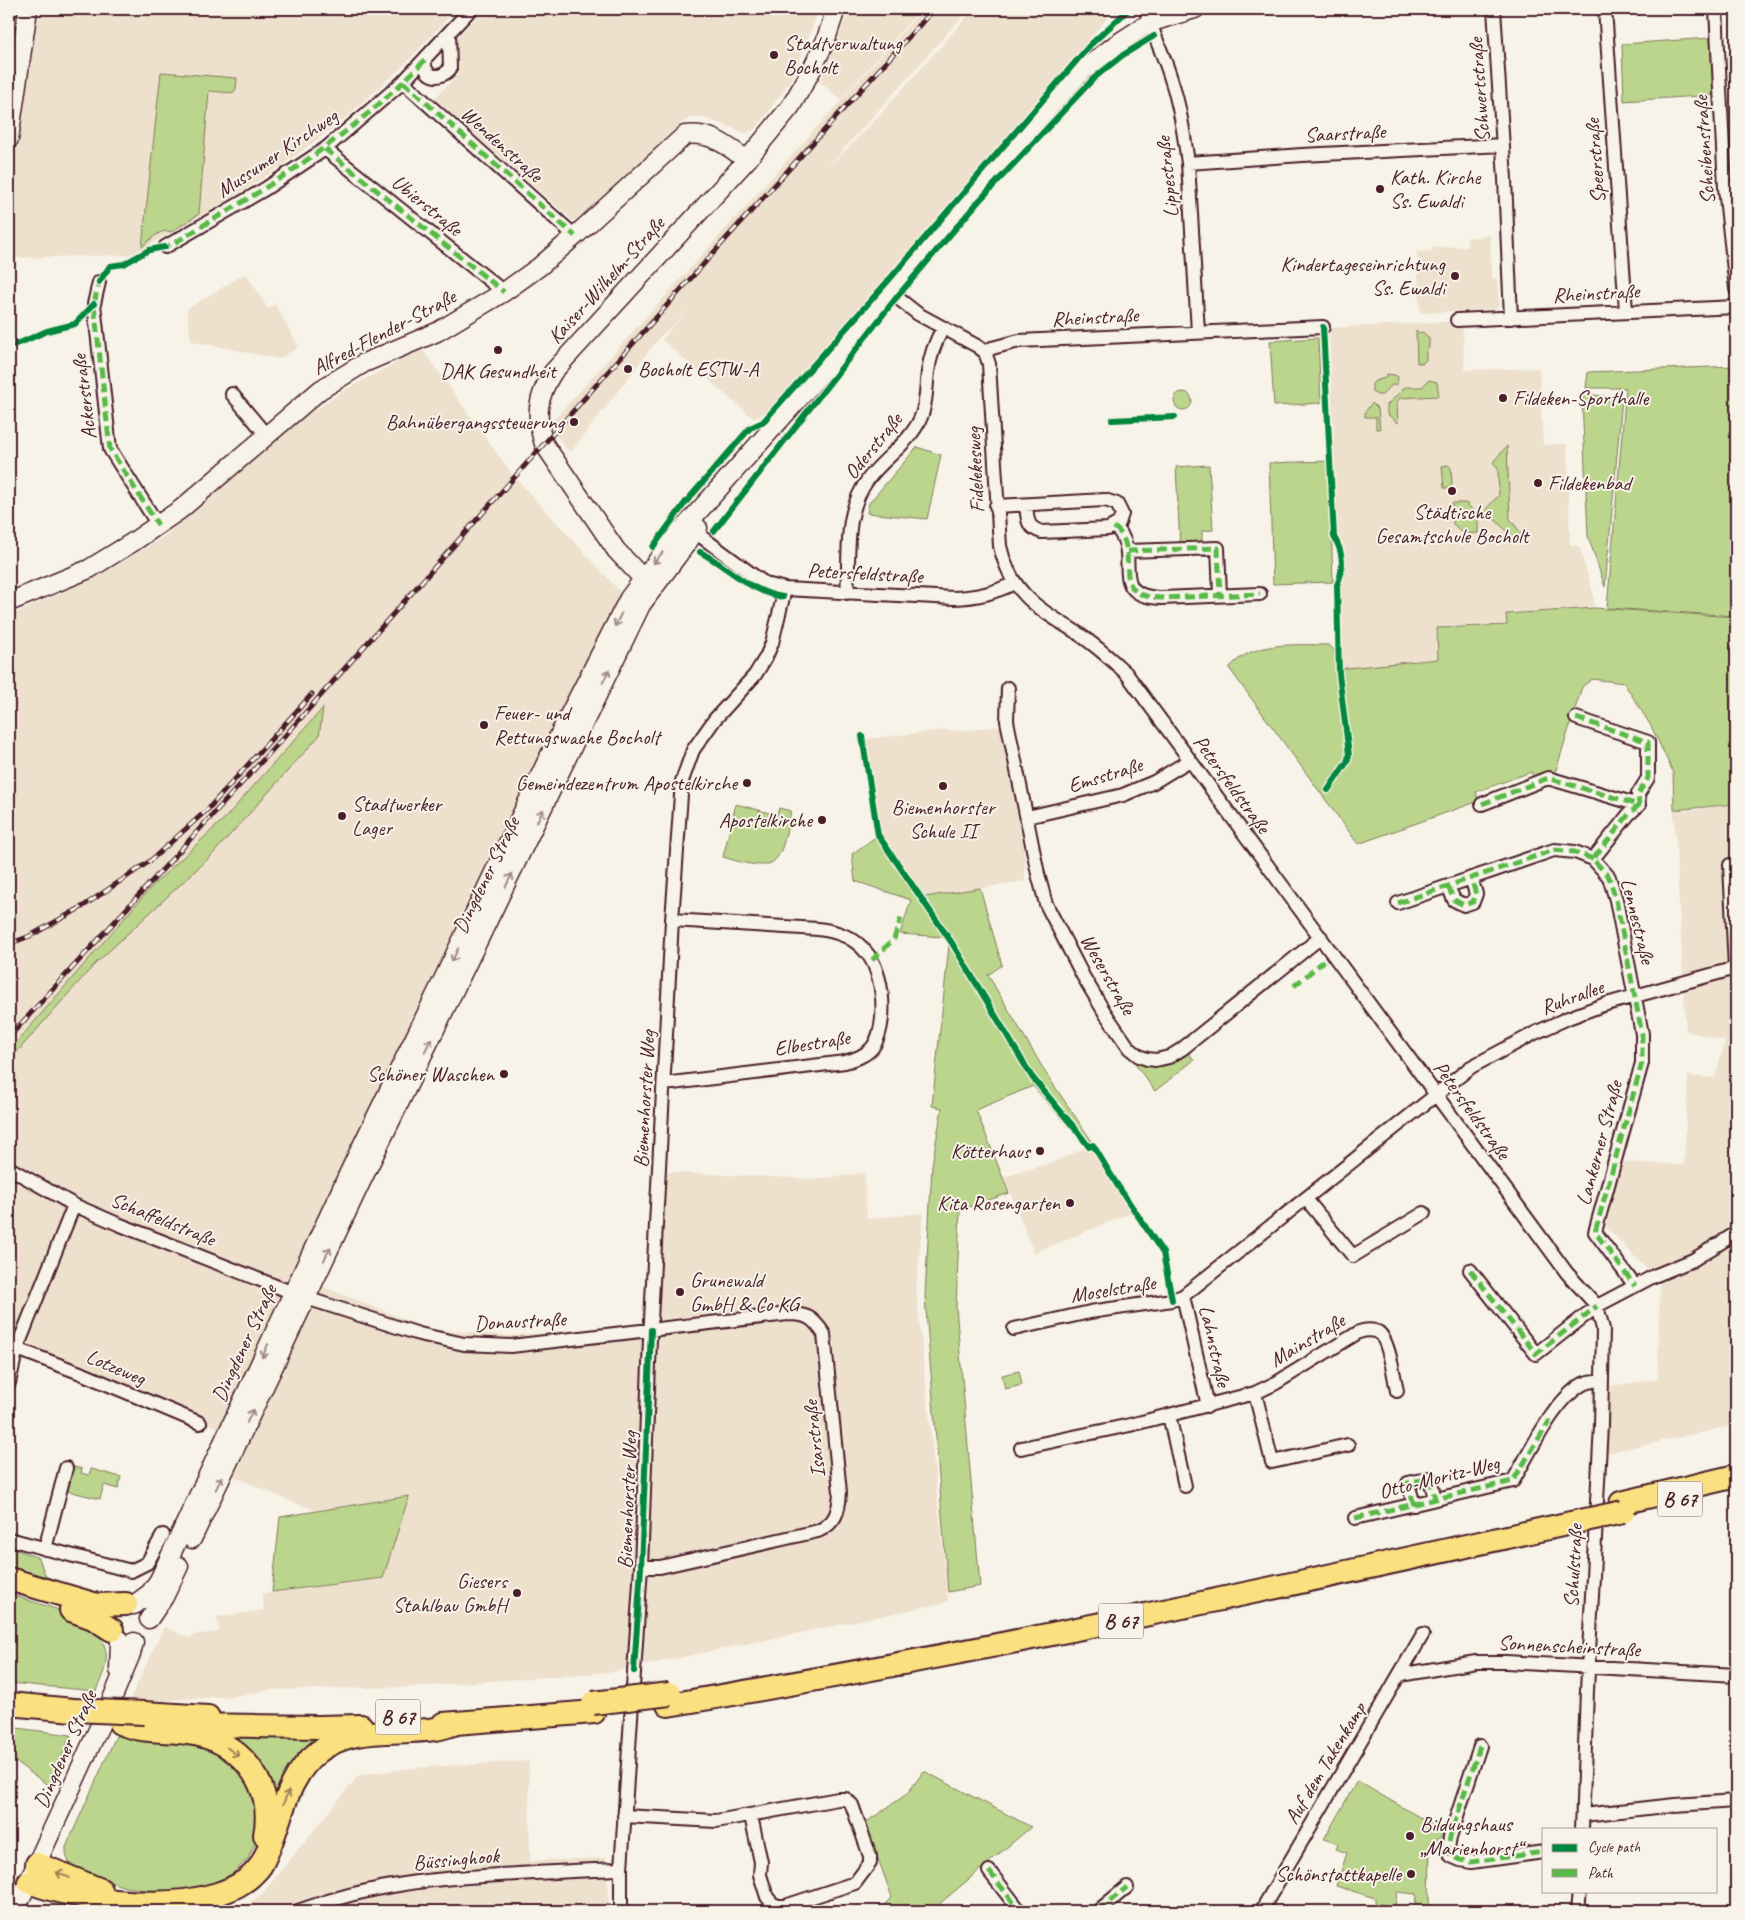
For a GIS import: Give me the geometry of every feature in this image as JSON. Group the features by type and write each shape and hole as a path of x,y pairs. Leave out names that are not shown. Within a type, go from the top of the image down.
{"highway":[{"name":"B 67","path":"9,1704 135,1722 319,1727 457,1724 669,1699 1157,1605 1570,1519 1736,1476"},
{"name":"B 67","path":"1622,1507 1736,1486"},
{"path":"9,1579 90,1604 107,1606 130,1605"},
{"path":"9,1589 93,1618 122,1638"},
{"name":"B 67","path":"135,1722 319,1720 593,1708"},
{"name":"B 67","path":"9,1713 71,1714"},
{"path":"33,1873 103,1891 161,1901 187,1900 216,1894 240,1880 253,1865 263,1842 268,1816 266,1800 259,1779 246,1761 229,1748 210,1738 135,1722"},
{"path":"33,1873 49,1890 118,1905 181,1909 216,1901 244,1886 261,1866 289,1790 298,1774 320,1750 341,1739 359,1734 381,1731 435,1729 457,1724"}],"main road":[{"path":"9,139 28,9"},
{"name":"Kaiser-Wilhelm-Straße","path":"648,583 616,550 544,444 539,428 540,398 545,384 553,372 747,160 791,106 825,42 836,9"},
{"path":"648,583 673,540 732,475 1022,136 1083,70 1148,16 1195,9"},
{"name":"Alfred-Flender-Straße","path":"9,602 89,568 134,542 216,480 320,390 364,363 438,332 504,292 540,267 685,135 710,136 747,160"},
{"path":"648,583 695,532 732,475"},
{"name":"Dingdener Straße","path":"122,1638 142,1639 147,1632 148,1619 164,1597 387,1093 566,721 629,598 648,583"},
{"name":"Dingdener Straße","path":"15,1911 117,1687 122,1638 111,1617 114,1611 130,1605 150,1593 159,1580 299,1295 361,1182 641,605 648,583"},
{"name":"Dingdener Straße","path":"361,1182 368,1160 393,1108 394,1100 387,1093"},
{"path":"130,1605 146,1612 148,1619"}],"street":[{"name":"Mussumer Kirchweg","path":"164,247 265,189 325,149 404,82 471,9"},
{"name":"Schwertstraße","path":"1494,9 1503,145 1511,318"},
{"name":"Speerstraße","path":"1605,9 1626,311"},
{"name":"Scheibenstraße","path":"1716,9 1725,188 1736,289"},
{"name":"Lippestraße","path":"1148,16 1171,79 1185,139 1198,332"},
{"path":"425,60 424,66 429,74 438,77 445,75 450,69 449,33"},
{"name":"Wendenstraße","path":"404,82 575,236"},
{"name":"Saarstraße","path":"1188,164 1302,155 1503,145"},
{"name":"Ubierstraße","path":"325,149 504,292"},
{"name":"Ackerstraße","path":"99,282 94,304 110,449 158,525"},
{"path":"890,292 918,314 985,352"},
{"name":"Rheinstraße","path":"1457,320 1736,307"},
{"name":"Rheinstraße","path":"985,352 992,348 1019,341 1323,327"},
{"name":"Oderstraße","path":"847,593 849,532 856,500 869,478 909,436 921,418 925,406 927,373 932,350 943,328"},
{"name":"Fidelekesweg","path":"985,352 989,364 996,506 1000,546 1002,558 1015,583"},
{"path":"232,394 267,436"},
{"path":"996,506 1105,500 1117,504 1122,514 1121,520 1114,527 1042,532 1034,530 1030,526 1027,519 1026,505"},
{"path":"1114,527 1123,536 1127,575 1130,582 1140,593 1162,598 1260,594"},
{"name":"Petersfeldstraße","path":"695,532 766,584 785,589 926,597 977,597 1015,583 1029,601 1101,650 1126,673 1567,1273 1597,1306"},
{"path":"1126,552 1218,548 1220,595"},
{"name":"Biemenhorster Weg","path":"622,1911 621,1869 641,1568 651,1330 680,797 686,767 693,750 714,719 755,675 766,657 772,643 785,589"},
{"name":"Weserstraße","path":"1008,688 1007,721 1046,904 1104,1013 1129,1048 1138,1056 1156,1060 1169,1057 1182,1049 1321,937"},
{"path":"1576,718 1648,742 1648,778 1638,794 1639,805"},
{"name":"Emsstraße","path":"1027,817 1123,795 1154,782 1190,760"},
{"path":"1482,804 1548,778 1639,805"},
{"path":"1398,903 1554,850 1575,852 1593,858 1629,814 1639,805"},
{"name":"Lennestraße","path":"1593,858 1609,877 1616,900 1636,997"},
{"path":"1730,865 1736,968"},
{"path":"1448,886 1454,900 1464,905 1473,902 1476,894 1471,878"},
{"name":"Elbestraße","path":"664,1084 856,1059 864,1054 876,1041 882,1014 880,981 876,969 866,951 848,936 829,930 818,929 672,920"},
{"name":"Ruhrallee","path":"1436,1094 1471,1067 1535,1033 1576,1015 1736,968"},
{"name":"Lankerner Straße","path":"1635,1286 1595,1232 1642,1063 1642,1034 1636,997"},
{"name":"Moselstraße","path":"1014,1329 1073,1315 1172,1300 1183,1296 1436,1094"},
{"name":"Schaffeldstraße","path":"9,1168 74,1205 299,1295"},
{"path":"1306,1199 1353,1256 1424,1213"},
{"path":"9,1383 13,1347 74,1205"},
{"path":"1470,1270 1536,1354 1597,1306 1654,1276 1693,1260 1736,1233"},
{"name":"Donaustraße","path":"299,1295 419,1334 464,1344 511,1346 651,1330"},
{"name":"Lahnstraße","path":"1183,1296 1208,1406"},
{"name":"Schulstraße","path":"1582,1828 1602,1380 1603,1329 1597,1306"},
{"name":"Isarstraße","path":"641,1568 660,1567 818,1531 827,1527 836,1517 840,1505 824,1334 816,1322 804,1314 788,1314 651,1330"},
{"name":"Mainstraße","path":"1021,1448 1208,1406 1255,1393 1276,1383 1359,1332 1368,1329 1379,1333 1386,1342 1397,1391"},
{"name":"Lotzeweg","path":"13,1347 200,1423"},
{"name":"Otto-Moritz-Weg","path":"1355,1518 1513,1481 1558,1407 1575,1389 1586,1383 1602,1380"},
{"name":"Mainstraße","path":"1255,1393 1272,1462 1348,1445"},
{"path":"1169,1415 1185,1486"},
{"path":"45,1549 66,1468"},
{"path":"1414,1505 1408,1482 1430,1478 1435,1499"},
{"path":"9,1539 131,1571 147,1563 163,1535"},
{"name":"Auf dem Takenkamp","path":"1262,1911 1423,1634"},
{"name":"Sonnenscheinstraße","path":"1400,1675 1476,1662 1736,1675"},
{"path":"1480,1746 1450,1837 1448,1848 1451,1856 1471,1862 1542,1852"},
{"path":"624,1816 716,1821 846,1799 852,1805 870,1856 870,1863 854,1883 786,1906 778,1906 767,1897 760,1875 761,1862 751,1816"},
{"path":"1583,1815 1675,1805 1736,1801"},
{"name":"Büssinghook","path":"298,1911 382,1886 419,1881 621,1869"},
{"path":"989,1871 1013,1909"},
{"path":"1098,1911 1127,1887"},
{"path":"1577,1911 1579,1892"}],"shaded area":[{"path":"35,9 457,9 402,67 342,121 281,166 232,198 132,255 9,258 9,188"},
{"path":"485,9 818,9 792,78 754,130 746,133 702,117 691,117 680,124 579,226 434,99 459,74 457,37"},
{"path":"850,9 921,9 841,99 820,82"},
{"path":"923,9 969,9 825,170 865,131 974,9 1115,9 774,407 754,419 662,340 692,306 659,338 570,453 556,435 552,422"},
{"name":"Kindertageseinrichtung Ss. Ewaldi","path":"1490,235 1492,278 1497,279 1499,305 1496,309 1420,313 1417,252 1433,251 1433,247 1467,247 1467,238"},
{"path":"246,273 268,309 275,304 299,347 279,359 191,341 187,309"},
{"name":"Städtische Gesamtschule Bocholt","path":"1462,321 1465,370 1539,368 1543,445 1567,444 1570,545 1579,546 1593,593 1594,607 1506,613 1506,624 1436,627 1438,659 1417,660 1403,668 1343,669 1340,587 1345,576 1343,543 1338,536 1329,328"},
{"path":"422,349 511,473 636,609 311,1282 429,1329 512,1336 652,1322 662,1172 817,1179 864,1173 867,1219 923,1213 916,1290 948,1602 611,1672 413,1687 273,1689 236,1696 166,1700 165,1703 129,1701 164,1627 191,1639 193,1635 219,1632 217,1617 264,1610 262,1594 383,1578 409,1496 317,1511 290,1501 202,1465 217,1427 9,1338 9,616 106,572 165,536 299,421 343,391"},
{"name":"Biemenhorster Schule II","path":"1000,726 1025,855 1025,881 925,897 882,833 866,739"},
{"path":"1736,805 1736,1425 1606,1453 1609,1386 1658,1379 1660,1283 1606,1227 1621,1162 1684,1165 1688,1076 1715,1078 1725,1041 1686,1031 1674,812"},
{"name":"Kita Rosengarten","path":"1086,1147 1089,1151 1092,1149 1133,1212 1034,1253 1004,1177 1057,1161"},
{"path":"529,1761 530,1861 606,1858 609,1911 238,1911 262,1894 359,1775 413,1768"}],"green space":[{"path":"1710,38 1714,95 1624,101 1622,44"},
{"path":"161,72 237,78 236,89 233,93 209,91 199,214 171,232 159,233 142,247"},
{"path":"1416,330 1419,333 1423,332 1429,338 1426,360 1423,363 1417,363"},
{"path":"1318,338 1321,403 1274,406 1270,341"},
{"path":"1736,366 1736,616 1607,608 1626,388 1586,388 1588,372"},
{"path":"1387,374 1398,377 1397,385 1392,385 1382,395 1372,392 1372,384 1385,378"},
{"path":"1429,380 1437,382 1439,396 1400,398 1397,402 1398,423 1387,414 1387,405 1405,387 1422,387"},
{"path":"1183,392 1189,395 1192,401 1189,407 1183,410 1177,407 1174,401 1177,395"},
{"path":"1588,394 1622,399 1605,587 1588,536 1582,399"},
{"path":"1372,403 1378,409 1380,429 1376,429 1376,417 1365,417 1365,412"},
{"path":"1507,446 1510,519 1521,533 1521,540 1516,540 1485,510 1499,495 1498,469 1493,462"},
{"path":"917,447 941,455 927,519 867,513 869,503"},
{"path":"1329,461 1333,582 1273,584 1269,463"},
{"path":"1209,465 1213,530 1202,531 1202,543 1180,544 1176,467"},
{"path":"1448,465 1451,468 1452,484 1450,488 1444,488 1442,466"},
{"path":"1452,503 1466,503 1478,515 1478,533 1464,534 1453,524"},
{"path":"1594,608 1736,617 1736,804 1674,810 1673,772 1651,726 1624,683 1592,679 1582,687 1556,770 1535,780 1531,772 1476,792 1479,801 1358,844 1229,668 1239,659 1262,648 1289,645 1329,645 1334,650 1337,669 1438,659 1437,628 1507,625 1506,614"},
{"path":"323,708 319,736 211,856 94,965 9,1061 9,1051 153,885 226,817"},
{"path":"736,804 777,815 779,808 791,811 780,854 774,861 756,865 723,857"},
{"path":"881,833 925,897 980,888 1002,965 988,975 1047,1075 1091,1140 1084,1145 1033,1086 976,1110 1009,1193 960,1210 956,1307 980,1586 948,1592 925,1297 932,1165 942,1108 932,1106 949,945 943,937 900,934 911,900 855,881 852,854"},
{"path":"1189,1053 1194,1060 1155,1091 1135,1064 1158,1067 1171,1064"},
{"path":"1019,1371 1022,1385 1005,1389 1002,1375"},
{"path":"74,1467 82,1469 81,1473 89,1475 91,1469 121,1477 118,1489 104,1485 100,1499 68,1491"},
{"path":"409,1496 383,1578 272,1592 280,1517"},
{"path":"9,1547 39,1558 49,1586 9,1574"},
{"path":"9,1594 87,1619 91,1628 104,1644 106,1651 106,1664 96,1691 9,1683"},
{"path":"9,1727 71,1735 49,1786 9,1757"},
{"path":"216,1730 321,1735 276,1805"},
{"path":"116,1736 188,1739 237,1764 259,1794 262,1827 248,1859 221,1884 180,1895 125,1887 75,1870 69,1863 66,1847"},
{"path":"924,1771 1031,1827 931,1911 878,1911 892,1897 865,1823 907,1794"},
{"path":"1357,1781 1445,1832 1440,1838 1430,1843 1429,1911 1415,1911 1416,1894 1397,1892 1395,1907 1375,1903 1375,1898 1336,1886 1347,1853 1336,1849 1338,1844 1324,1839"}],"railway":[{"path":"9,1037 283,738 724,241 934,9"},
{"path":"9,944 30,936 82,907 150,861 208,809 312,694"}],"marked path":[{"path":"161,248 243,202 325,147 377,106 425,60"},
{"path":"403,82 575,236"},
{"path":"325,149 504,292"},
{"path":"101,279 94,304 110,449 158,525"},
{"path":"1114,527 1121,534 1126,546 1130,584 1136,591 1145,596 1161,598 1260,594"},
{"path":"1127,551 1218,548 1220,595"},
{"path":"1576,718 1648,742 1648,778 1638,794 1639,805"},
{"path":"1482,804 1548,778 1639,805 1629,814 1593,859 1609,877 1616,900 1642,1034 1642,1063 1595,1232 1635,1286"},
{"path":"1398,903 1554,850 1575,852 1593,859"},
{"path":"1448,886 1454,900 1464,905 1473,902 1476,894 1471,878"},
{"path":"872,960 894,939 901,918"},
{"path":"1294,986 1324,961"},
{"path":"1470,1270 1536,1354 1597,1306"},
{"path":"1355,1518 1513,1481 1550,1420"},
{"path":"1414,1505 1408,1483 1430,1478 1435,1499"},
{"path":"1480,1746 1450,1837 1448,1848 1451,1856 1471,1862 1542,1852"},
{"path":"989,1871 1020,1911"},
{"path":"1098,1911 1127,1887"},
{"path":"1004,1911 1014,1904"}],"cycle path":[{"path":"653,547 685,503 750,428 763,422 888,281 1090,45 1127,11"},
{"path":"714,531 896,298 978,202 1094,78 1123,55 1154,36"},
{"path":"99,282 110,266 124,264 149,250 165,247"},
{"path":"9,346 47,331 75,324 94,304"},
{"path":"1323,327 1334,537 1340,549 1342,561 1337,585 1339,674 1349,755 1347,762 1328,790"},
{"path":"1112,420 1175,417"},
{"path":"700,552 749,585 783,597"},
{"path":"862,736 878,835 952,943 1032,1077 1089,1147 1093,1145 1163,1253 1172,1300"},
{"path":"634,1671 641,1567 651,1330"}],"place":[{"name":"Stadtverwaltung Bocholt","path":"774,55"},
{"name":"Kath. Kirche Ss. Ewaldi","path":"1380,189"},
{"name":"Kindertageseinrichtung Ss. Ewaldi","path":"1455,276"},
{"name":"DAK Gesundheit","path":"498,350"},
{"name":"Bocholt ESTW-A","path":"628,369"},
{"name":"Fildeken-Sporthalle","path":"1503,398"},
{"name":"Bahnübergangssteuerung","path":"574,422"},
{"name":"Fildekenbad","path":"1538,483"},
{"name":"Städtische Gesamtschule Bocholt","path":"1452,491"},
{"name":"Feuer- und Rettungswache Bocholt","path":"484,725"},
{"name":"Gemeindezentrum Apostelkirche","path":"747,783"},
{"name":"Biemenhorster Schule II","path":"943,786"},
{"name":"Stadtwerker Lager","path":"342,816"},
{"name":"Apostelkirche","path":"822,820"},
{"name":"Schöner Waschen","path":"504,1074"},
{"name":"Kötterhaus","path":"1040,1151"},
{"name":"Kita Rosengarten","path":"1070,1203"},
{"name":"Grunewald GmbH & Co KG","path":"680,1292"},
{"name":"Giesers Stahlbau GmbH","path":"517,1593"},
{"name":"Bildungshaus „Marienhorst“","path":"1410,1836"},
{"name":"Schönstattkapelle","path":"1411,1874"}]}
